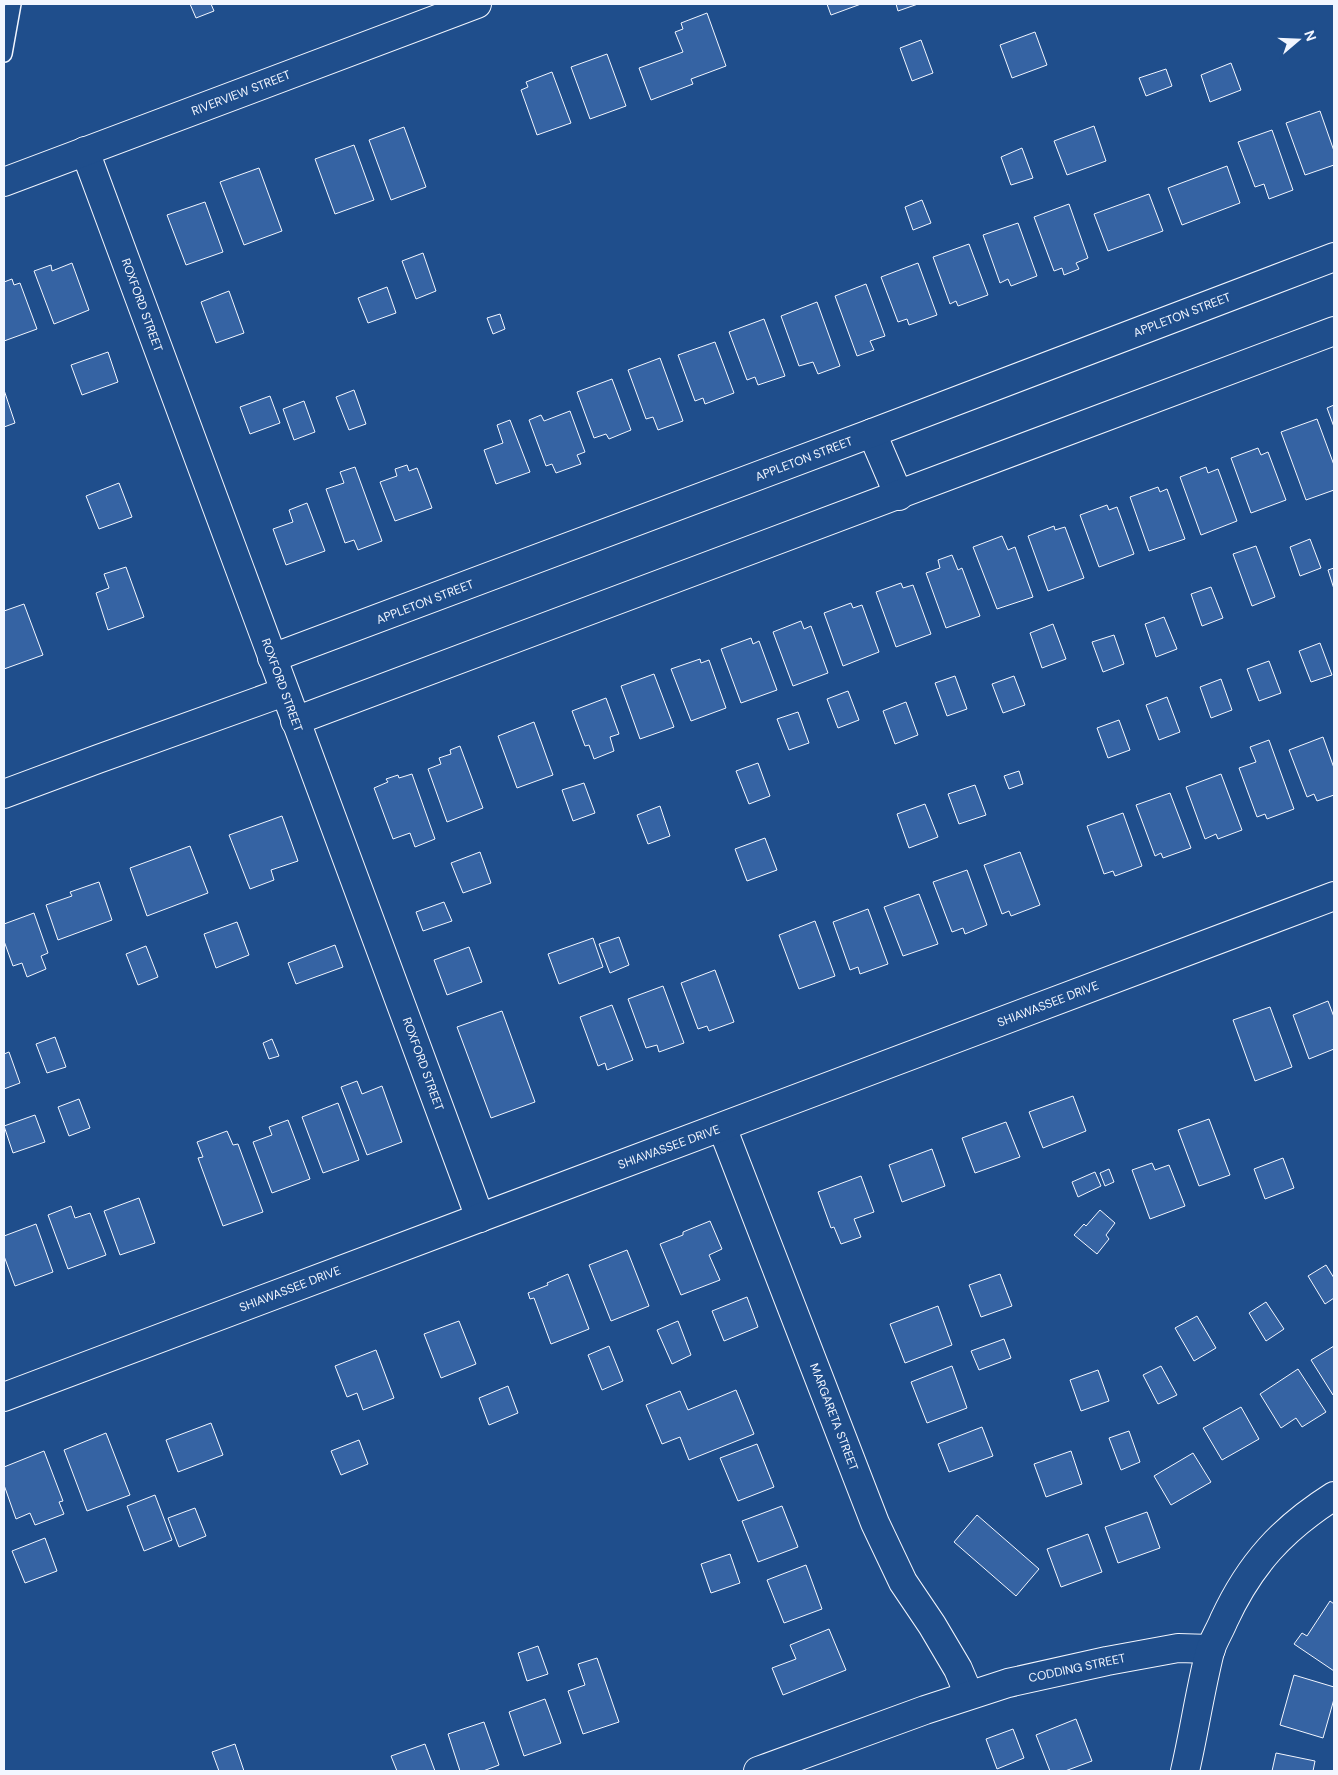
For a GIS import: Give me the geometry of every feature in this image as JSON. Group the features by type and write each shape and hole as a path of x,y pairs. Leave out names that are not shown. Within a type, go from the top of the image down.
{"street":[{"name":"RIVERVIEW STREET","path":"6,175 85,151 477,4"},
{"name":"ROXFORD STREET","path":"85,151 480,1218"},
{"name":"APPLETON STREET","path":"272,658 1334,257"},
{"path":"296,721 1334,331"},
{"path":"872,433 899,496"},
{"path":"4,794 284,692"},
{"name":"SHIAWASSEE DRIVE","path":"4,1397 1334,896"},
{"name":"MARGARETA STREET","path":"722,1127 879,1531 903,1582 953,1660 969,1695"},
{"path":"1185,1771 1211,1649 1234,1598 1250,1572 1281,1535 1310,1511 1334,1496"},
{"name":"CODDING STREET","path":"758,1771 969,1695 1008,1683 1106,1661 1178,1648 1211,1649"}],"lane":[{"path":"4,54 13,4"}],"building":[{"path":"190,4 211,4 214,11 196,18"},
{"path":"827,4 861,4 831,15"},
{"path":"896,4 918,4 898,11"},
{"path":"707,13 726,66 691,79 693,84 651,100 639,68 683,52 675,32 683,29 681,23"},
{"path":"1035,32 1047,65 1012,78 1000,45"},
{"path":"921,40 933,73 912,81 900,48"},
{"path":"607,54 626,106 590,119 571,67"},
{"path":"1231,63 1241,90 1210,102 1201,75"},
{"path":"1166,69 1172,86 1146,96 1139,78"},
{"path":"552,72 571,123 537,135 521,90 528,87 526,82"},
{"path":"1320,111 1334,151 1334,165 1305,175 1286,123"},
{"path":"1094,126 1106,161 1067,175 1054,141"},
{"path":"404,127 426,187 391,200 369,140"},
{"path":"1272,130 1293,190 1269,199 1264,184 1255,187 1238,142"},
{"path":"354,145 374,200 335,214 315,159"},
{"path":"1022,148 1033,178 1011,185 1001,157"},
{"path":"1227,166 1240,203 1182,225 1168,188"},
{"path":"259,168 282,231 244,245 220,182"},
{"path":"1149,194 1163,231 1108,251 1094,214"},
{"path":"922,200 931,223 913,230 905,207"},
{"path":"205,202 223,252 186,265 167,215"},
{"path":"1069,204 1088,258 1076,263 1079,269 1064,275 1062,268 1054,271 1034,217"},
{"path":"1018,223 1037,276 1011,286 1008,279 1000,283 983,235"},
{"path":"969,244 988,295 958,306 956,301 950,304 933,257"},
{"path":"423,253 436,291 416,299 402,261"},
{"path":"72,263 89,310 54,324 34,271 51,265 52,271"},
{"path":"918,263 937,315 909,325 907,319 898,322 881,277"},
{"path":"12,279 14,285 20,283 37,329 4,341 4,282"},
{"path":"866,284 885,336 870,341 874,350 857,356 835,296"},
{"path":"387,287 396,313 368,323 358,298"},
{"path":"229,291 244,333 216,343 201,302"},
{"path":"817,302 840,366 818,374 813,362 799,366 781,316"},
{"path":"500,314 505,329 493,334 487,318"},
{"path":"764,319 785,376 758,385 755,377 747,380 729,332"},
{"path":"715,342 734,393 705,404 703,398 695,401 678,355"},
{"path":"108,352 118,382 82,395 71,365"},
{"path":"660,358 683,421 658,430 653,417 646,419 628,370"},
{"path":"612,379 631,430 609,439 606,434 594,438 577,392"},
{"path":"4,390 15,423 4,427"},
{"path":"354,390 366,424 349,430 336,397"},
{"path":"270,396 280,423 250,434 240,407"},
{"path":"304,401 315,432 294,440 283,409"},
{"path":"1334,405 1334,427 1327,408"},
{"path":"570,411 585,452 577,455 581,464 556,473 552,464 546,466 529,420 541,415 544,421"},
{"path":"1317,419 1334,465 1334,490 1306,500 1281,432"},
{"path":"510,420 530,472 496,484 484,450 503,443 497,425"},
{"path":"1258,448 1261,455 1268,452 1286,500 1251,513 1231,458"},
{"path":"407,465 409,471 417,468 432,508 395,521 380,482 397,476 395,469"},
{"path":"355,467 382,541 358,550 354,540 345,543 326,489 344,483 340,472"},
{"path":"1206,467 1208,473 1218,469 1237,521 1201,535 1180,477"},
{"path":"119,483 132,517 99,529 86,496"},
{"path":"1158,487 1160,492 1167,489 1185,539 1149,551 1130,497"},
{"path":"307,503 325,551 286,565 273,529 293,522 289,510"},
{"path":"1107,505 1109,510 1117,507 1134,554 1099,567 1080,515"},
{"path":"1054,526 1055,530 1065,527 1084,578 1048,591 1028,536"},
{"path":"1002,536 1008,550 1015,547 1033,597 997,609 973,547"},
{"path":"1310,539 1321,568 1300,576 1290,547"},
{"path":"1256,546 1275,597 1252,606 1233,554"},
{"path":"952,555 958,570 962,568 980,616 946,628 926,573 940,568 938,560"},
{"path":"126,567 144,617 108,630 96,593 109,588 104,574"},
{"path":"1334,568 1334,589 1328,570"},
{"path":"901,583 903,588 913,585 931,634 896,647 876,592"},
{"path":"1211,587 1223,618 1202,626 1191,594"},
{"path":"851,603 853,608 862,605 879,652 843,666 824,613"},
{"path":"24,604 43,655 4,669 4,611"},
{"path":"1164,617 1177,649 1156,657 1145,624"},
{"path":"801,621 804,629 811,626 828,673 793,686 773,632"},
{"path":"1053,624 1066,659 1042,668 1030,633"},
{"path":"1114,635 1124,664 1103,672 1092,642"},
{"path":"751,638 753,644 759,641 777,690 741,703 721,649"},
{"path":"1320,643 1332,675 1311,682 1299,651"},
{"path":"700,659 701,663 709,660 726,708 691,721 671,669"},
{"path":"1269,661 1281,693 1259,701 1247,669"},
{"path":"654,674 674,727 640,739 621,686"},
{"path":"955,676 967,709 947,716 935,683"},
{"path":"1014,676 1025,705 1003,713 992,684"},
{"path":"1221,679 1232,710 1211,718 1200,687"},
{"path":"848,691 859,720 838,728 827,699"},
{"path":"1167,697 1180,732 1159,740 1146,705"},
{"path":"606,698 619,734 610,737 614,751 594,759 589,745 585,746 572,711"},
{"path":"906,702 918,735 895,744 883,711"},
{"path":"798,712 809,743 789,750 777,719"},
{"path":"1119,720 1130,750 1108,758 1097,728"},
{"path":"534,722 553,775 517,788 498,736"},
{"path":"1323,737 1334,768 1334,795 1317,801 1314,794 1307,797 1289,750"},
{"path":"1269,740 1294,809 1267,819 1265,814 1257,817 1239,768 1256,762 1250,747"},
{"path":"460,746 483,808 447,822 428,769 441,764 439,758 451,754 450,750"},
{"path":"758,763 770,796 749,804 736,771"},
{"path":"1019,771 1023,784 1009,789 1004,776"},
{"path":"412,774 435,839 415,847 410,833 393,839 374,788 388,782 386,779 398,775 399,778"},
{"path":"1221,774 1242,830 1218,839 1216,834 1205,839 1186,787"},
{"path":"584,783 595,813 573,821 562,790"},
{"path":"975,785 986,815 959,824 948,794"},
{"path":"1170,793 1191,848 1163,858 1161,853 1155,856 1136,805"},
{"path":"925,804 938,837 909,848 897,814"},
{"path":"660,806 670,836 648,844 637,815"},
{"path":"1123,813 1142,866 1115,876 1113,871 1104,874 1087,826"},
{"path":"282,816 298,861 271,870 274,880 250,889 229,835"},
{"path":"765,838 777,870 747,881 735,849"},
{"path":"190,846 208,893 147,916 130,868"},
{"path":"480,852 491,883 463,893 451,863"},
{"path":"1020,852 1040,905 1011,916 1009,911 1002,914 984,865"},
{"path":"967,870 987,925 965,934 963,928 952,932 933,882"},
{"path":"99,882 112,920 58,940 46,905 72,896 70,892"},
{"path":"919,894 938,944 903,956 884,907"},
{"path":"444,902 452,921 423,931 416,912"},
{"path":"868,909 888,964 860,974 858,967 850,970 833,922"},
{"path":"34,913 48,953 41,956 46,969 27,977 22,963 13,966 4,941 4,924"},
{"path":"815,921 835,976 799,989 779,935"},
{"path":"237,922 249,955 216,968 204,934"},
{"path":"619,937 629,965 610,973 599,944"},
{"path":"593,938 603,967 559,984 548,954"},
{"path":"335,945 343,967 296,984 288,963"},
{"path":"146,946 158,977 138,985 126,954"},
{"path":"469,947 482,982 447,995 434,960"},
{"path":"715,970 734,1022 709,1031 707,1026 698,1029 681,983"},
{"path":"663,986 684,1043 659,1052 657,1045 646,1048 628,999"},
{"path":"1328,1001 1334,1017 1334,1049 1309,1059 1293,1015"},
{"path":"612,1005 633,1060 607,1070 605,1063 598,1066 580,1017"},
{"path":"1270,1007 1292,1067 1255,1081 1233,1020"},
{"path":"502,1011 535,1102 491,1118 457,1027"},
{"path":"55,1037 66,1067 47,1073 36,1044"},
{"path":"272,1039 279,1056 269,1059 263,1043"},
{"path":"9,1052 20,1083 4,1089 4,1054"},
{"path":"357,1081 362,1094 382,1086 402,1142 367,1155 341,1087"},
{"path":"1073,1096 1086,1131 1043,1148 1029,1112"},
{"path":"79,1099 90,1128 69,1136 58,1107"},
{"path":"338,1103 359,1160 323,1173 302,1117"},
{"path":"35,1115 45,1142 13,1153 4,1126"},
{"path":"1209,1119 1230,1175 1199,1186 1178,1130"},
{"path":"288,1120 310,1179 272,1193 253,1142 272,1135 269,1127"},
{"path":"1006,1122 1020,1157 975,1173 962,1138"},
{"path":"227,1131 233,1145 238,1144 263,1212 223,1226 198,1158 203,1157 197,1142"},
{"path":"932,1149 945,1186 902,1202 889,1165"},
{"path":"1283,1158 1294,1188 1265,1199 1254,1169"},
{"path":"1152,1163 1155,1170 1169,1165 1185,1206 1150,1219 1132,1170"},
{"path":"1109,1169 1114,1182 1105,1186 1100,1173"},
{"path":"1095,1172 1101,1186 1078,1197 1072,1182"},
{"path":"861,1176 874,1212 854,1219 861,1237 841,1244 834,1227 831,1228 818,1192"},
{"path":"139,1198 155,1243 120,1255 104,1211"},
{"path":"71,1206 75,1218 90,1213 106,1255 68,1269 48,1215"},
{"path":"1100,1210 1115,1223 1106,1235 1109,1239 1097,1254 1074,1235 1084,1224 1086,1226"},
{"path":"710,1221 722,1249 709,1255 720,1280 681,1295 660,1244"},
{"path":"36,1224 53,1272 15,1286 4,1256 4,1236"},
{"path":"627,1250 649,1306 611,1321 589,1265"},
{"path":"1326,1265 1334,1278 1334,1298 1325,1304 1308,1276"},
{"path":"568,1274 589,1329 551,1344 534,1298 530,1299 528,1293"},
{"path":"1000,1274 1012,1306 981,1317 969,1285"},
{"path":"747,1297 758,1327 724,1341 712,1311"},
{"path":"1266,1302 1284,1329 1266,1341 1249,1313"},
{"path":"938,1306 952,1345 905,1363 890,1324"},
{"path":"1197,1316 1216,1348 1194,1361 1175,1328"},
{"path":"459,1321 476,1364 441,1378 424,1334"},
{"path":"678,1321 691,1355 672,1364 657,1330"},
{"path":"1004,1339 1011,1358 979,1370 971,1351"},
{"path":"609,1346 623,1381 602,1390 588,1355"},
{"path":"1334,1346 1334,1394 1333,1395 1311,1360"},
{"path":"376,1350 394,1398 363,1410 357,1393 347,1397 335,1366"},
{"path":"952,1366 967,1408 927,1423 911,1382"},
{"path":"1161,1366 1177,1395 1158,1404 1143,1375"},
{"path":"1298,1369 1326,1412 1302,1427 1296,1418 1281,1428 1260,1394"},
{"path":"1098,1370 1109,1401 1081,1411 1070,1380"},
{"path":"508,1386 518,1413 489,1425 479,1398"},
{"path":"736,1390 754,1434 689,1460 680,1437 662,1444 646,1405 680,1391 688,1410"},
{"path":"1241,1407 1259,1439 1222,1460 1203,1428"},
{"path":"211,1423 223,1455 178,1472 166,1440"},
{"path":"982,1427 993,1456 949,1472 938,1444"},
{"path":"1129,1431 1140,1462 1121,1470 1109,1438"},
{"path":"106,1433 130,1495 87,1511 64,1450"},
{"path":"359,1440 368,1464 341,1475 331,1451"},
{"path":"757,1444 774,1487 738,1501 720,1458"},
{"path":"44,1451 63,1501 59,1502 64,1514 35,1525 30,1513 16,1519 4,1485 4,1467"},
{"path":"1071,1451 1082,1484 1046,1497 1034,1464"},
{"path":"1193,1453 1211,1482 1171,1505 1154,1476"},
{"path":"155,1495 172,1540 144,1551 127,1506"},
{"path":"782,1506 798,1547 758,1562 742,1521"},
{"path":"195,1508 206,1536 179,1547 168,1518"},
{"path":"1147,1512 1160,1548 1118,1563 1105,1527"},
{"path":"977,1515 1039,1569 1016,1596 954,1542"},
{"path":"1088,1534 1102,1572 1061,1587 1047,1549"},
{"path":"45,1538 57,1571 25,1583 12,1551"},
{"path":"730,1554 740,1583 711,1593 701,1564"},
{"path":"806,1565 822,1609 784,1623 767,1580"},
{"path":"1330,1601 1334,1604 1334,1671 1294,1644 1302,1633 1307,1636"},
{"path":"829,1629 846,1670 783,1695 772,1668 796,1659 790,1645"},
{"path":"538,1646 548,1674 527,1681 518,1653"},
{"path":"597,1658 619,1722 583,1734 568,1691 585,1685 578,1664"},
{"path":"1294,1675 1334,1687 1334,1699 1323,1738 1280,1725"},
{"path":"545,1699 561,1743 524,1756 509,1712"},
{"path":"1076,1719 1092,1761 1065,1771 1050,1771 1036,1735"},
{"path":"484,1722 499,1765 483,1771 460,1771 448,1734"},
{"path":"1013,1729 1024,1758 997,1769 986,1739"},
{"path":"235,1744 244,1771 219,1771 212,1752"},
{"path":"425,1744 435,1771 397,1771 391,1756"},
{"path":"1276,1753 1315,1761 1313,1771 1272,1771"}]}
